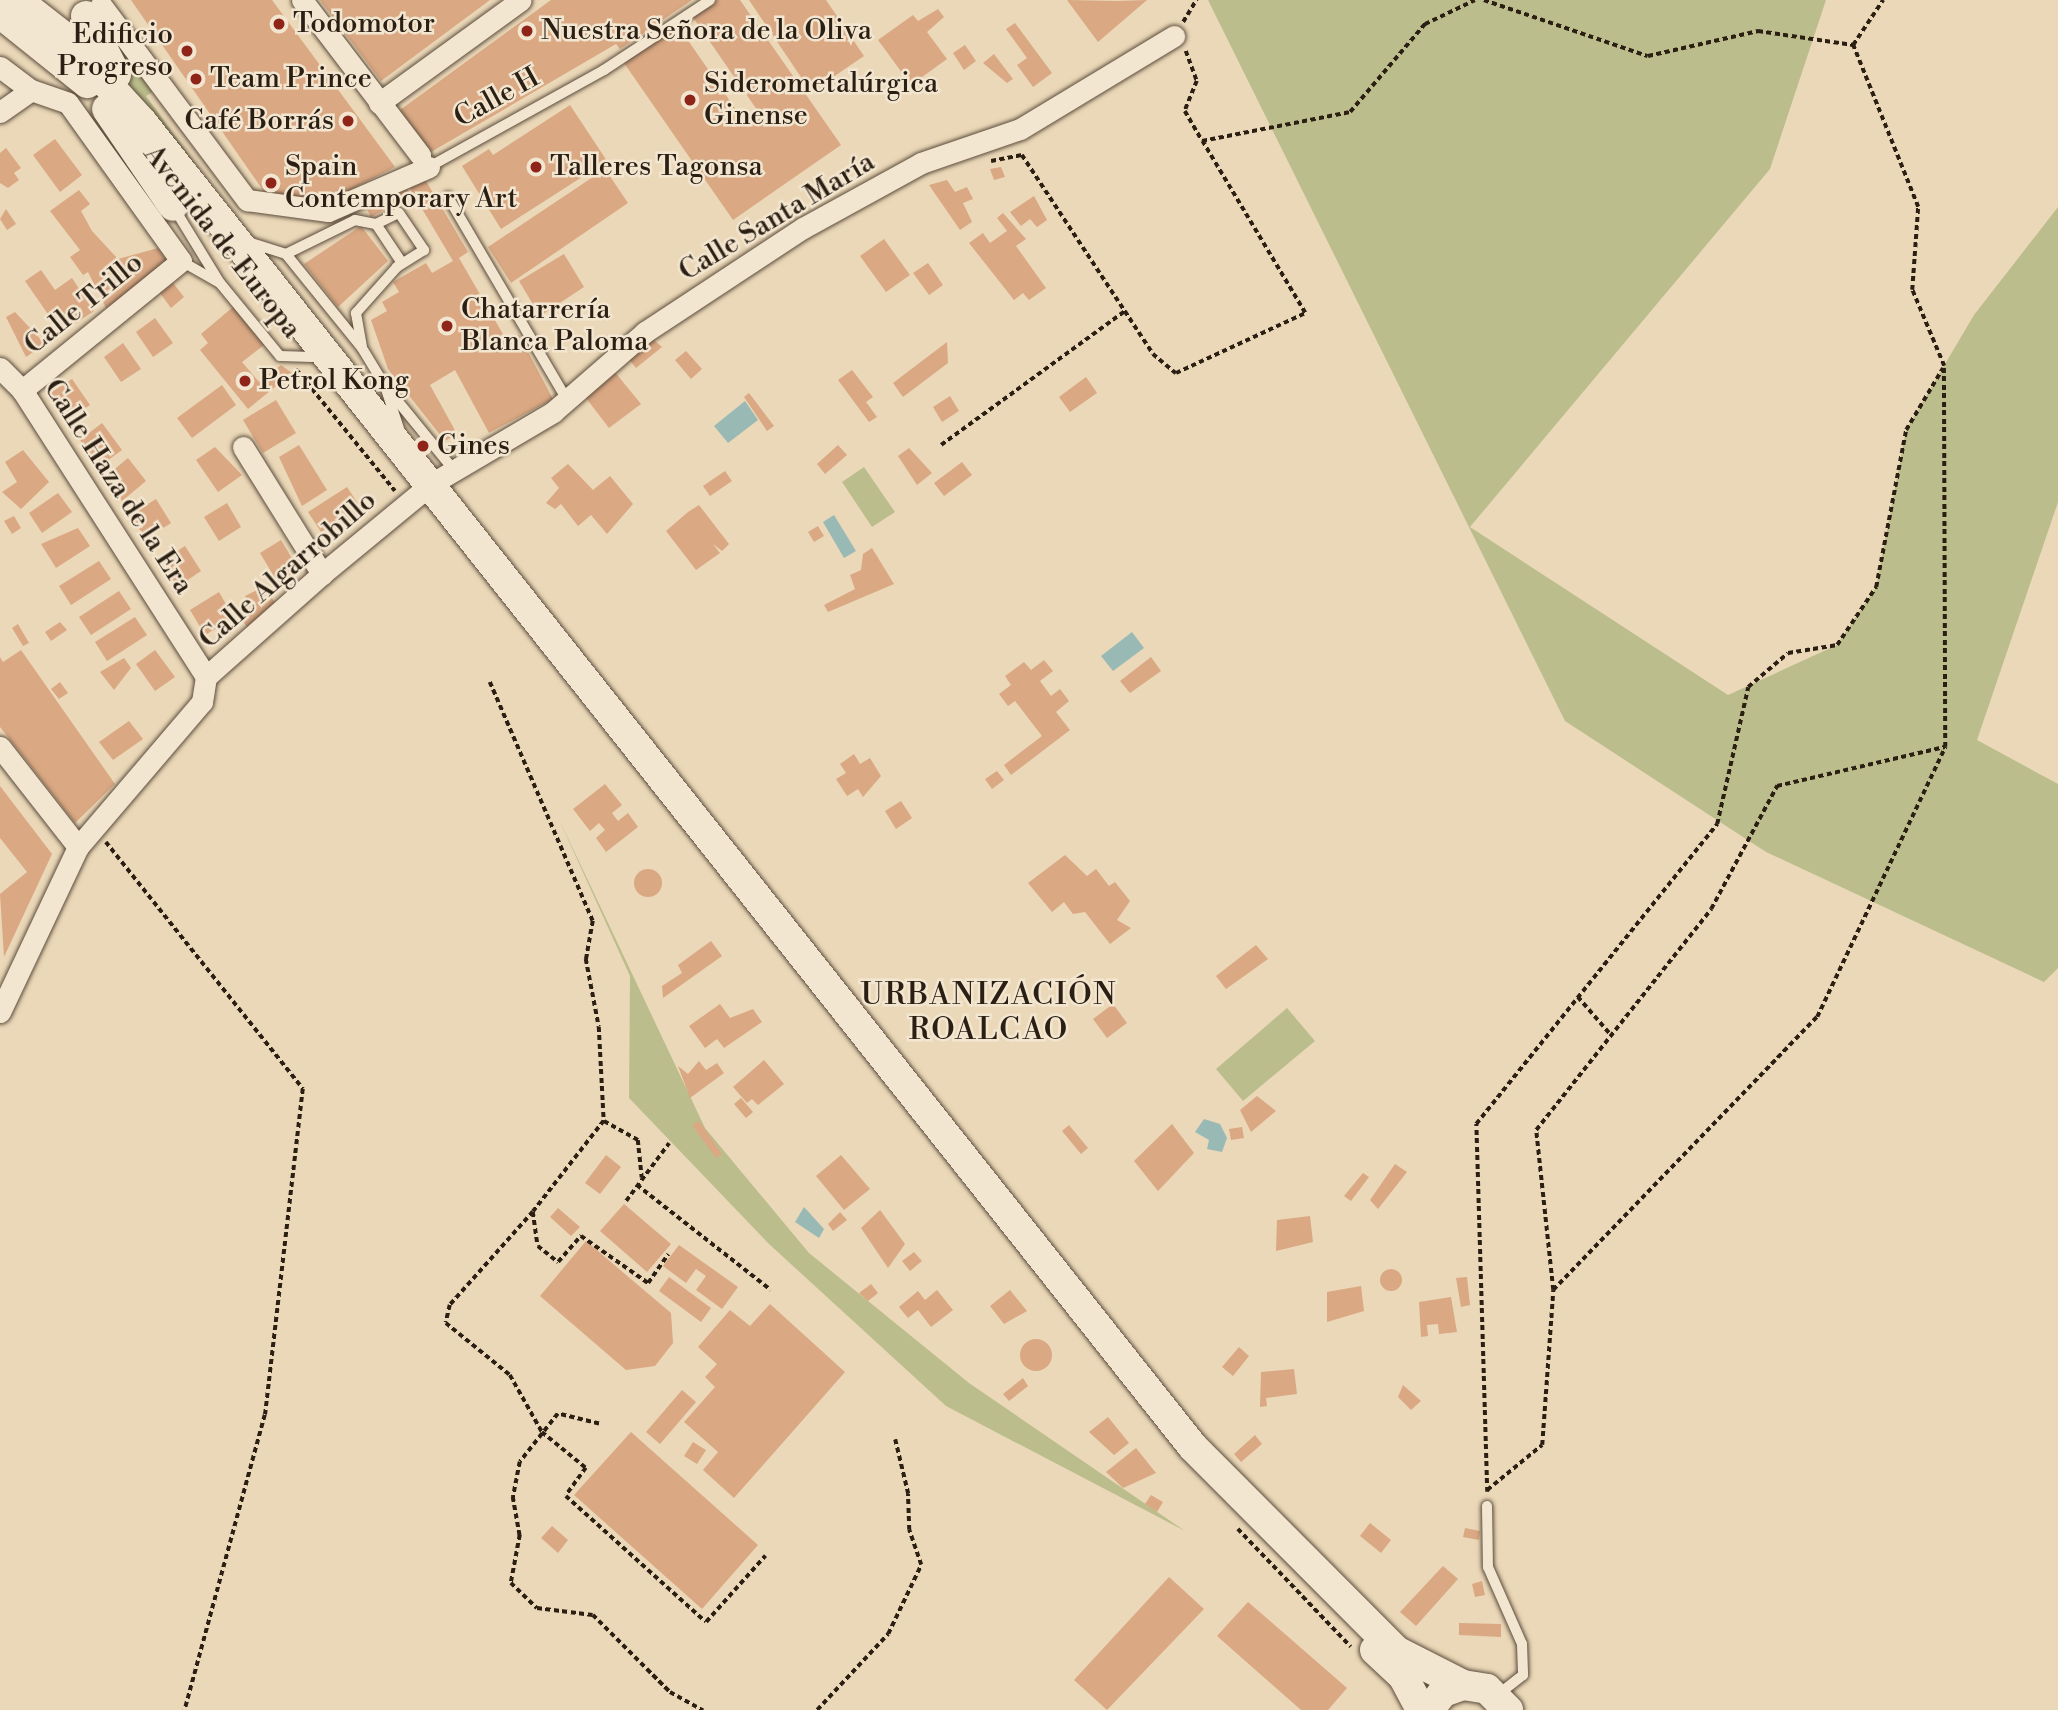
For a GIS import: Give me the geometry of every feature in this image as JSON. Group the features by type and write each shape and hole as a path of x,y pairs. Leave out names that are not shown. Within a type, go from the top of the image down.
{"main road":[{"path":"0,3 50,39 63,36 98,7"},
{"path":"26,6 61,20 98,7"},
{"name":"Avenida de Europa","path":"26,6 63,36 142,122 227,230 378,397 413,461 436,482"},
{"path":"98,7 142,122"},
{"name":"Avenida de Europa","path":"0,13 92,88 144,141 312,357 436,482"},
{"path":"92,88 163,212"},
{"path":"436,482 1193,1447 1396,1651 1503,1703"},
{"path":"436,482 1162,1435 1402,1676 1421,1710"},
{"path":"1429,1710 1443,1692 1463,1685"}],"street":[{"path":"302,0 424,161"},
{"path":"379,103 521,0"},
{"name":"Calle H","path":"98,7 247,200 328,211 424,161"},
{"name":"Calle Santa María","path":"436,482 567,400 645,332 803,228 921,163 1020,129 1174,36"},
{"path":"0,67 31,90 68,103 163,212 181,261"},
{"path":"0,112 31,90"},
{"name":"Calle Trillo","path":"22,390 181,261"},
{"name":"Calle Haza de la Era","path":"0,368 22,390 206,677"},
{"path":"243,447 322,574"},
{"name":"Calle Algarrobillo","path":"0,1012 78,847 202,702 206,677 322,574 436,482"},
{"path":"0,747 78,847"}],"lane":[{"name":"Calle H","path":"424,161 604,71 710,0"},
{"path":"448,197 567,400"},
{"path":"163,212 280,356 312,357"},
{"path":"286,254 355,220 376,225 399,213 424,250 402,263 356,313 362,348 378,397 436,482"},
{"path":"376,225 402,263"},
{"path":"227,230 286,254 362,348"},
{"path":"181,261 219,283"},
{"path":"1487,1506 1488,1567 1522,1643 1523,1675 1503,1703"}],"path":[{"path":"1202,141 1350,112 1425,24 1475,0"},
{"path":"1485,0 1648,56 1758,31 1853,45"},
{"path":"1853,45 1883,0"},
{"path":"980,165 1022,155 1127,310 1153,354 1176,373 1305,313 1185,111 1197,81 1193,60 1174,36"},
{"path":"1553,1290 1817,1017 1945,747 1944,366 1912,290 1918,207 1853,45"},
{"path":"941,445 1127,310"},
{"path":"1487,1506 1476,1124 1717,824 1748,687 1788,653 1837,645 1876,587 1906,430 1944,366"},
{"path":"490,682 593,921 586,959 599,1027 604,1121 533,1212 450,1305 446,1323 510,1375 542,1432 586,1468 566,1496 706,1622 765,1556"},
{"path":"1487,1490 1542,1445 1553,1290 1536,1130 1711,909 1777,786 1945,747"},
{"path":"95,827 303,1089 265,1415 185,1710"},
{"path":"1578,997 1611,1035"},
{"path":"604,1121 638,1140 642,1178"},
{"path":"626,1201 669,1143"},
{"path":"637,1185 771,1290"},
{"path":"533,1212 538,1247 558,1262 582,1236 648,1283 668,1254"},
{"path":"599,1424 558,1414 520,1462 513,1497 520,1535 511,1583 537,1608 593,1615 670,1692 703,1710"},
{"path":"817,1710 888,1634 921,1565 909,1530 908,1494 895,1440"}],"green space":[{"path":"1208,0 1826,0 1770,169 1470,527 1728,695 1837,645 1876,587 1906,430 1974,315 2058,207 2058,502 1977,740 2058,784 2058,968 2044,982 1766,852 1565,721"},
{"path":"117,41 153,92 146,96 207,180 201,184 132,89 108,44"},
{"path":"864,467 895,512 872,527 842,482"},
{"path":"558,817 705,1128 809,1253 969,1383 1185,1531 946,1406 769,1244 629,1098 630,976"},
{"path":"1287,1008 1315,1041 1243,1101 1216,1069"}],"water":[{"path":"745,401 758,420 728,443 714,426"},
{"path":"834,515 856,551 844,558 823,522"},
{"path":"1132,632 1144,648 1113,671 1101,656"},
{"path":"1204,1119 1220,1124 1227,1138 1222,1152 1207,1149 1209,1140 1195,1132"},
{"path":"804,1207 824,1229 819,1238 795,1222"}],"building":[{"path":"131,0 272,0 395,167 325,203 267,196"},
{"path":"320,0 490,0 381,81"},
{"path":"551,0 692,0 620,49 616,44 431,152 400,110"},
{"name":"Siderometalúrgica Ginense","path":"715,0 740,0 841,145 733,220 624,63 678,26 748,127 762,117 692,16"},
{"path":"749,0 826,0 864,56 811,92"},
{"path":"1067,0 1116,1 1147,0 1098,42"},
{"path":"938,9 944,17 927,32 947,59 911,85 878,40 913,15 918,21"},
{"path":"1015,23 1052,73 1033,87 1017,65 1027,58 1006,29"},
{"path":"965,45 976,61 964,70 953,53"},
{"path":"994,54 1013,79 1007,83 983,63"},
{"name":"Talleres Tagonsa","path":"570,105 607,161 501,229 462,166 489,149 493,155"},
{"path":"55,139 82,175 60,192 33,155"},
{"path":"6,148 21,168 14,173 19,180 8,188 0,183 0,153"},
{"path":"1001,167 1005,177 994,180 990,169"},
{"path":"605,169 628,203 511,283 488,247"},
{"path":"423,176 468,252 459,258 507,341 519,335 553,399 489,433 455,370 430,385 457,434 445,441 388,369 371,320 387,311 382,302 399,292 393,282 426,263 432,273 453,261 408,185"},
{"path":"947,180 955,192 967,187 973,199 963,203 972,222 960,230 929,185"},
{"path":"404,181 411,196 371,217 363,202"},
{"path":"79,190 90,204 81,211 92,231 118,259 158,248 168,263 106,308 88,272 83,275 70,257 80,250 50,211"},
{"path":"1034,196 1047,220 1037,227 1030,219 1021,226 1010,212"},
{"path":"6,209 16,224 7,230 0,219"},
{"path":"1003,213 1026,239 1016,246 1046,288 1029,300 1023,293 1014,300 969,243 983,233 990,243 1007,231 997,218"},
{"path":"361,226 388,261 338,307 304,264"},
{"path":"884,239 910,275 886,292 860,256"},
{"path":"564,254 584,287 540,316 519,281"},
{"path":"928,263 943,285 929,295 913,273"},
{"path":"41,270 55,290 72,278 94,311 61,333 25,281"},
{"path":"173,283 184,297 171,308 160,293"},
{"path":"233,307 264,345 242,362 259,382 281,365 292,373 248,409 200,350 208,343 201,334"},
{"path":"15,312 45,344 26,357 6,317"},
{"path":"155,318 173,343 153,357 136,332"},
{"path":"649,336 662,347 636,368 627,357"},
{"path":"947,342 948,363 903,397 893,383"},
{"path":"123,343 141,369 121,382 104,357"},
{"path":"686,351 702,369 691,379 675,360"},
{"path":"852,370 873,397 866,402 877,417 869,422 838,380"},
{"path":"614,371 641,404 609,428 586,398"},
{"path":"1086,377 1097,393 1070,412 1059,397"},
{"path":"72,379 90,405 68,420 50,393"},
{"path":"222,385 236,405 192,438 177,418"},
{"path":"749,393 774,426 767,431 744,397"},
{"path":"950,396 959,411 942,422 933,407"},
{"path":"276,400 296,433 263,453 243,420"},
{"path":"102,423 122,450 100,466 80,440"},
{"path":"299,445 327,490 302,506 279,457"},
{"path":"838,445 847,455 825,474 817,464"},
{"path":"215,447 242,475 218,492 196,460"},
{"path":"909,448 932,473 917,485 898,456"},
{"path":"23,450 49,482 21,509 2,492 17,482 5,462"},
{"path":"128,458 146,481 122,501 104,478"},
{"path":"962,462 972,475 944,496 934,483"},
{"path":"568,464 593,490 610,476 633,504 607,534 591,515 578,526 561,504 555,509 546,503 559,488 551,478"},
{"path":"725,471 732,481 710,496 703,486"},
{"path":"347,487 364,513 339,529 335,523 321,532 308,512"},
{"path":"58,493 72,512 42,533 29,513"},
{"path":"156,499 171,523 146,539 130,515"},
{"path":"227,503 241,527 219,541 204,517"},
{"path":"699,505 729,544 722,551 713,544 720,553 696,570 666,531"},
{"path":"14,516 21,528 12,534 4,521"},
{"path":"818,526 824,536 814,542 808,532"},
{"path":"78,528 90,546 56,568 41,544"},
{"path":"281,540 300,572 279,585 260,553"},
{"path":"185,546 201,571 176,588 159,563"},
{"path":"872,548 894,584 828,612 824,605 855,589 850,575 861,570 863,554"},
{"path":"99,561 111,579 71,605 59,586"},
{"path":"265,586 275,603 247,627 240,617 251,608 245,596"},
{"path":"119,591 131,609 91,635 79,617"},
{"path":"219,592 234,618 205,635 190,610"},
{"path":"135,617 147,635 107,661 95,642"},
{"path":"60,622 67,630 51,641 45,632"},
{"path":"18,624 29,643 23,646 12,628"},
{"path":"21,650 115,784 75,823 0,727 0,657 3,662"},
{"path":"155,650 175,677 155,691 136,664"},
{"path":"1151,657 1161,671 1130,693 1120,681"},
{"path":"124,658 131,668 114,690 100,672"},
{"path":"1044,660 1053,671 1040,681 1051,696 1060,689 1069,701 1056,712 1070,730 1011,775 1004,765 1042,736 1015,701 1008,706 999,694 1011,685 1005,676 1024,662 1031,670"},
{"path":"60,682 68,693 59,699 51,689"},
{"path":"129,721 143,739 113,760 99,742"},
{"path":"854,754 860,764 870,758 881,776 863,797 858,789 847,796 836,779 846,773 840,764"},
{"path":"997,771 1004,780 992,789 985,779"},
{"path":"605,784 622,805 612,813 618,821 628,813 638,827 606,852 596,838 605,830 599,823 590,831 573,809"},
{"path":"0,786 52,854 4,957 0,894 27,872 0,838"},
{"path":"901,801 912,818 896,829 885,811"},
{"path":"1065,855 1087,876 1096,869 1109,886 1115,882 1130,901 1117,920 1131,928 1110,944 1085,912 1073,914 1064,902 1052,912 1028,883"},
{"path":"648,869 658,873 662,883 658,893 648,897 638,893 634,883 638,873"},
{"path":"711,941 722,956 663,998 662,986 682,973 678,965"},
{"path":"1256,945 1268,959 1226,989 1216,976"},
{"path":"720,1004 730,1018 753,1009 762,1022 724,1048 717,1039 705,1048 689,1026"},
{"path":"1113,1004 1127,1023 1107,1038 1093,1019"},
{"path":"764,1060 784,1084 758,1105 752,1099 747,1103 733,1087"},
{"path":"699,1061 706,1070 717,1063 724,1073 690,1098 678,1066 688,1074"},
{"path":"1257,1096 1276,1111 1251,1132 1240,1110"},
{"path":"741,1098 753,1112 746,1118 734,1104"},
{"path":"699,1121 722,1154 716,1158 692,1125"},
{"path":"1172,1124 1194,1153 1158,1191 1134,1161"},
{"path":"1069,1125 1088,1148 1081,1154 1062,1131"},
{"path":"1242,1127 1244,1138 1231,1140 1229,1129"},
{"path":"606,1155 621,1167 600,1194 585,1183"},
{"path":"841,1155 870,1189 844,1210 816,1176"},
{"path":"1395,1164 1407,1172 1378,1209 1370,1200"},
{"path":"1363,1173 1369,1177 1351,1201 1344,1196"},
{"path":"624,1204 671,1244 647,1272 600,1231"},
{"path":"558,1208 580,1227 571,1236 550,1217"},
{"path":"880,1210 905,1244 888,1268 861,1228"},
{"path":"840,1212 847,1220 833,1231 828,1224"},
{"path":"1310,1216 1313,1242 1276,1251 1277,1220"},
{"path":"586,1241 671,1313 673,1343 655,1366 626,1370 540,1296"},
{"path":"679,1245 738,1287 722,1309 696,1290 706,1276 696,1269 686,1283 663,1266"},
{"path":"914,1252 922,1261 910,1271 902,1261"},
{"path":"1391,1269 1399,1272 1402,1280 1399,1288 1391,1291 1383,1288 1380,1280 1383,1272"},
{"path":"669,1277 711,1308 701,1322 659,1291"},
{"path":"1467,1277 1470,1305 1461,1307 1456,1278"},
{"path":"871,1284 878,1293 868,1301 859,1293"},
{"path":"1361,1286 1364,1311 1327,1322 1327,1292"},
{"path":"937,1290 953,1310 931,1327 918,1310 908,1318 899,1307 918,1291 925,1300"},
{"path":"1010,1290 1027,1311 1004,1324 990,1306"},
{"path":"1451,1297 1457,1332 1439,1334 1438,1324 1427,1325 1428,1336 1421,1337 1419,1302"},
{"path":"770,1304 845,1372 734,1498 703,1470 718,1452 684,1422 715,1387 705,1377 717,1364 698,1347 730,1310 750,1326"},
{"path":"1036,1339 1047,1344 1052,1355 1047,1366 1036,1371 1025,1366 1020,1355 1025,1344"},
{"path":"1239,1347 1249,1356 1233,1376 1222,1367"},
{"path":"1294,1369 1297,1394 1266,1398 1267,1406 1260,1407 1261,1372"},
{"path":"1023,1378 1028,1386 1009,1401 1003,1394"},
{"path":"1403,1385 1421,1401 1411,1410 1398,1397"},
{"path":"682,1390 696,1402 660,1444 646,1432"},
{"path":"1108,1417 1129,1443 1114,1455 1089,1432"},
{"path":"631,1432 758,1545 702,1609 574,1495"},
{"path":"1255,1435 1262,1444 1241,1462 1234,1454"},
{"path":"693,1442 706,1450 697,1464 684,1456"},
{"path":"1136,1448 1156,1473 1123,1488 1106,1472"},
{"path":"1151,1495 1163,1502 1157,1512 1145,1504"},
{"path":"1370,1523 1391,1540 1381,1553 1360,1536"},
{"path":"552,1526 568,1540 558,1553 541,1538"},
{"path":"1465,1528 1480,1531 1479,1540 1463,1537"},
{"path":"1443,1566 1458,1579 1416,1626 1400,1612"},
{"path":"1169,1577 1204,1609 1107,1710 1074,1680"},
{"path":"1482,1581 1485,1595 1475,1597 1472,1584"},
{"path":"1248,1602 1347,1688 1328,1710 1301,1710 1217,1636"},
{"path":"1459,1623 1501,1624 1501,1637 1459,1635"}],"place":[{"name":"Todomotor","path":"279,24"},
{"name":"Nuestra Señora de la Oliva","path":"527,31"},
{"name":"Edificio Progreso","path":"187,51"},
{"name":"Team Prince","path":"196,79"},
{"name":"Siderometalúrgica Ginense","path":"690,100"},
{"name":"Café Borrás","path":"348,121"},
{"name":"Talleres Tagonsa","path":"536,167"},
{"name":"Spain Contemporary Art","path":"271,183"},
{"name":"Chatarrería Blanca Paloma","path":"447,326"},
{"name":"Petrol Kong","path":"245,381"},
{"name":"Gines","path":"423,446"}],"district":[{"name":"URBANIZACIÓN ROALCAO","path":"989,1012"}]}
